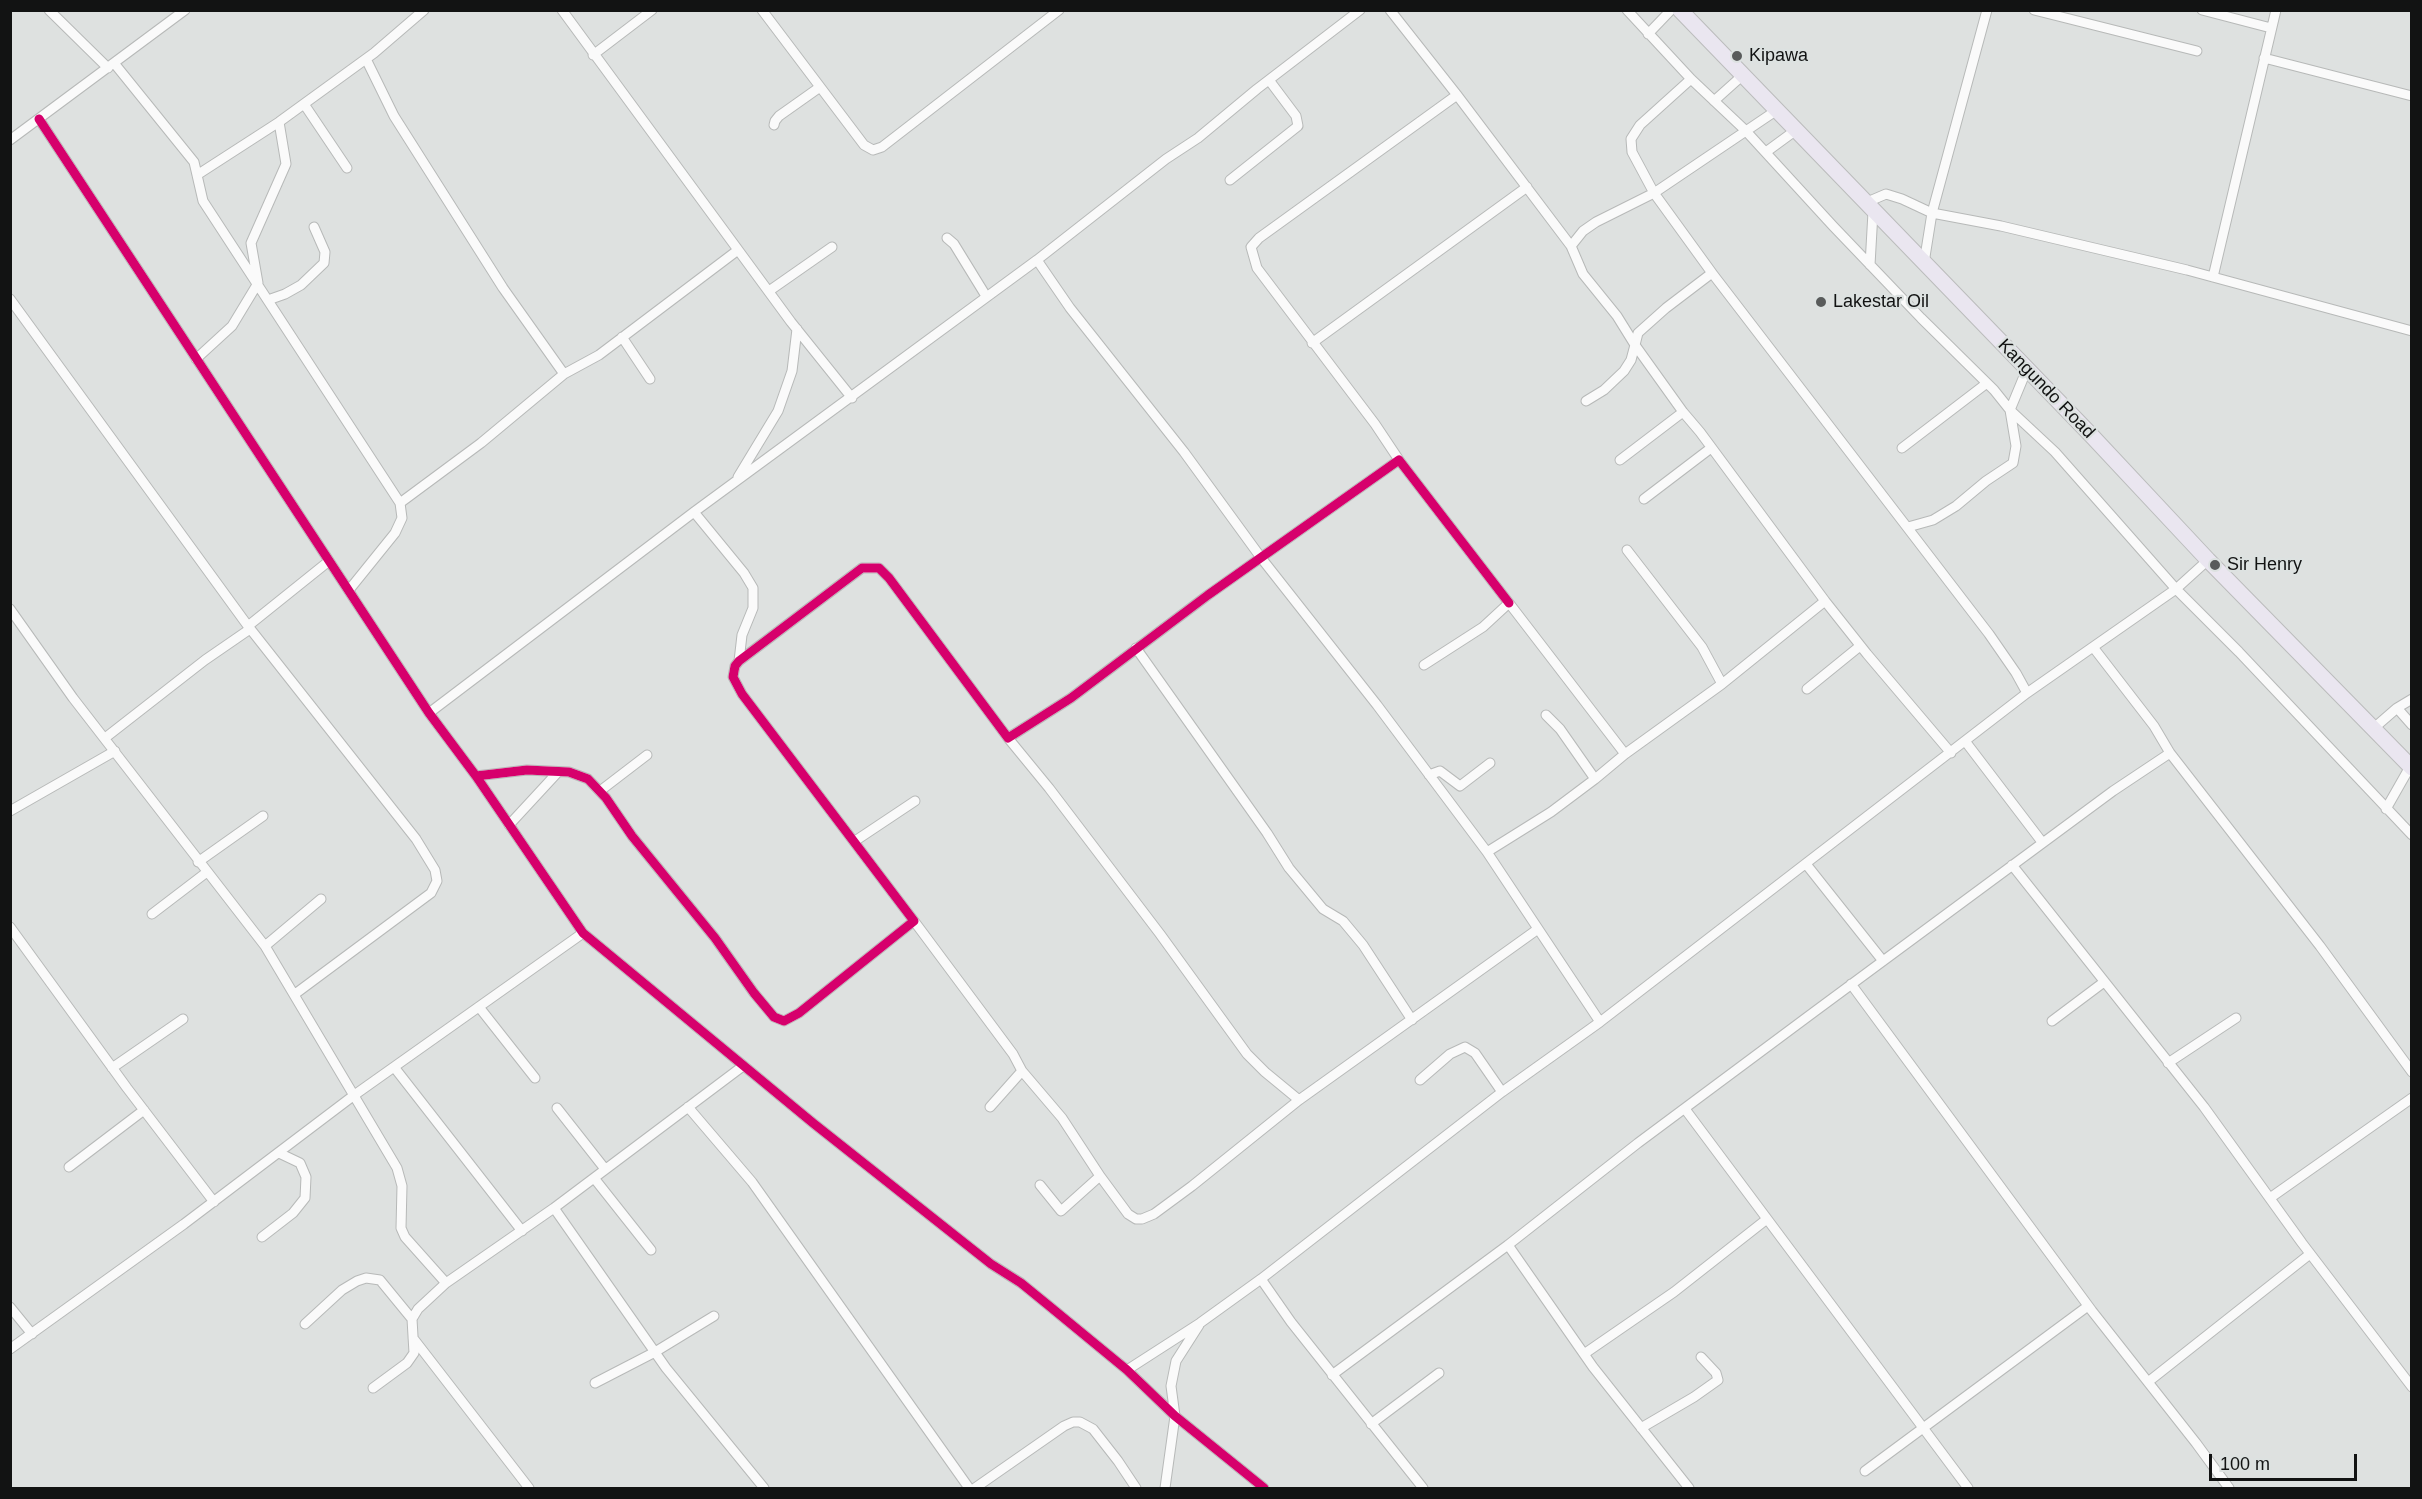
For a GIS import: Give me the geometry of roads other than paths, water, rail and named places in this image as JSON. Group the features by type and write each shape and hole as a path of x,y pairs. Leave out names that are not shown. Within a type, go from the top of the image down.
{"highway":[{"name":"Kangundo Road","path":"1680,10 2027,369 2208,561 2411,767"}],"street":[{"path":"49,10 111,66 194,162 203,201 400,503 402,518 395,533 349,590"},
{"path":"10,140 185,10"},
{"path":"197,175 279,122 366,59 424,10"},
{"path":"562,10 797,329 852,398"},
{"path":"593,55 652,10"},
{"path":"762,10 869,150 877,150 1059,10"},
{"path":"1390,10 1571,246 1583,274 1617,316 1683,412 1825,601 1951,753"},
{"path":"1627,10 1691,79 1766,152 1870,265 1988,383 2010,410 2055,452 2176,589 2240,652 2385,809 2412,835"},
{"path":"1648,34 1671,10"},
{"path":"1924,263 1932,213 1987,10"},
{"path":"2034,10 2197,51"},
{"path":"2202,10 2271,28"},
{"path":"2213,277 2276,10"},
{"path":"429,713 694,512 1037,260 1166,159 1198,138 1358,11"},
{"path":"2264,58 2412,96"},
{"path":"366,59 394,116 503,288 564,374"},
{"path":"1714,101 1743,75"},
{"path":"1691,79 1640,125 1631,139 1632,152 1654,193 1712,273 1989,634 2027,693"},
{"path":"1230,180 1298,126 1296,116 1269,80"},
{"path":"774,125 779,116 820,87"},
{"path":"1457,95 1259,238 1251,247 1257,268 1312,343 1625,754"},
{"path":"304,104 347,168"},
{"path":"1571,246 1583,231 1596,222 1654,193 1777,110"},
{"path":"39,118 429,713 476,776 583,933 991,1264 1030,1291 1126,1370 1175,1416 1264,1488"},
{"path":"196,359 232,326 258,283 251,243 286,164 279,122"},
{"path":"1766,152 1796,130"},
{"path":"1312,343 1527,187"},
{"path":"1870,265 1869,207 1886,194 1932,213 2001,226 2213,277 2412,331"},
{"path":"268,300 301,285 324,263 325,252 314,227"},
{"path":"947,238 954,244 986,296"},
{"path":"769,291 832,247"},
{"path":"400,503 481,443 564,374 598,355 738,250"},
{"path":"1037,260 1070,308 1184,452 1262,559 1487,852 1600,1022"},
{"path":"1586,401 1604,390 1624,371 1631,360 1638,333 1645,325 1712,273"},
{"path":"10,299 249,628 416,839 435,870 437,881 431,893 295,994"},
{"path":"735,483 778,411 792,370 797,329"},
{"path":"622,337 650,379"},
{"path":"1908,527 1933,520 1956,506 1986,481 2013,463 2016,446 2010,410 2027,369"},
{"path":"1902,448 1988,383"},
{"path":"1620,460 1683,412"},
{"path":"1644,499 1711,448"},
{"path":"1008,738 1071,698 1136,648 1399,460"},
{"path":"694,512 744,573 753,588 753,608 742,635 739,662"},
{"path":"1627,550 1701,647 1722,684"},
{"path":"105,738 249,628 329,561"},
{"path":"1126,1370 1200,1323 1261,1279 1502,1092 1600,1022 2027,693 2176,589 2208,561"},
{"path":"1299,1101 1247,1054 1160,934 1008,738 914,610 879,568 862,568 854,573 735,666 733,676 742,694 1013,1053 1022,1071 1062,1118 1128,1214 1136,1219 1154,1214 1299,1101 1538,928"},
{"path":"1487,852 1551,812 1625,754 1722,684 1825,601"},
{"path":"1425,665 1483,627 1509,603"},
{"path":"10,609 73,698 266,946 397,1168 402,1186 401,1228 405,1237 446,1283"},
{"path":"1807,689 1860,646"},
{"path":"2093,647 2154,726 2170,753 2314,938 2412,1072"},
{"path":"1136,648 1267,833 1288,868 1323,909 1343,921 1364,945 1412,1020"},
{"path":"2374,728 2397,708 2412,699"},
{"path":"2397,708 2412,725"},
{"path":"1546,715 1560,729 1595,779"},
{"path":"1965,741 2042,842"},
{"path":"10,811 115,751"},
{"path":"1332,1376 1508,1245 1685,1108 2042,842 2112,791 2170,753"},
{"path":"600,791 647,755"},
{"path":"2385,809 2411,767 2412,761"},
{"path":"1429,775 1440,771 1460,786 1491,763"},
{"path":"476,776 527,770 569,772 588,779 600,791 638,843 715,938 754,993 774,1017 784,1021 799,1013 914,921"},
{"path":"508,825 558,772"},
{"path":"855,842 915,801"},
{"path":"198,861 263,816"},
{"path":"1806,864 1882,961"},
{"path":"2012,865 2204,1107 2310,1254 2412,1387"},
{"path":"152,914 207,872"},
{"path":"266,946 321,898"},
{"path":"10,927 112,1068 214,1202"},
{"path":"10,1349 214,1202 353,1096 583,933"},
{"path":"2052,1021 2104,982"},
{"path":"1851,984 2088,1306 2229,1488"},
{"path":"479,1007 535,1078"},
{"path":"2168,1063 2236,1018"},
{"path":"112,1068 183,1019"},
{"path":"1420,1080 1450,1054 1465,1047 1475,1053 1502,1092"},
{"path":"373,1388 407,1363 414,1353 412,1319 418,1309 446,1283 554,1208 744,1065"},
{"path":"394,1067 522,1231"},
{"path":"990,1107 1022,1071"},
{"path":"2270,1198 2412,1098"},
{"path":"688,1107 752,1182 969,1488"},
{"path":"557,1108 605,1169"},
{"path":"1685,1108 1968,1488"},
{"path":"69,1167 144,1110"},
{"path":"262,1237 294,1213 304,1198 306,1177 300,1163 279,1153"},
{"path":"1040,1185 1061,1211 1100,1176"},
{"path":"594,1178 651,1250"},
{"path":"554,1208 655,1352 764,1488"},
{"path":"1584,1354 1674,1292 1767,1219"},
{"path":"1508,1245 1584,1354 1689,1488"},
{"path":"2148,1382 2310,1254"},
{"path":"306,1324 342,1290 366,1278 380,1280 412,1319"},
{"path":"1261,1279 1332,1376 1423,1488"},
{"path":"1865,1471 2088,1306"},
{"path":"10,1307 32,1334"},
{"path":"595,1383 655,1352 714,1316"},
{"path":"1166,1488 1175,1416 1171,1386 1176,1362 1200,1323"},
{"path":"412,1336 529,1488"},
{"path":"1641,1428 1718,1380 1716,1373 1701,1357"},
{"path":"1371,1424 1439,1373"},
{"path":"975,1488 1064,1426 1080,1422 1093,1429 1136,1488"}],"place":[{"name":"Kipawa","path":"1737,56"},
{"name":"Lakestar Oil","path":"1821,302"},
{"name":"Sir Henry","path":"2215,565"}]}
